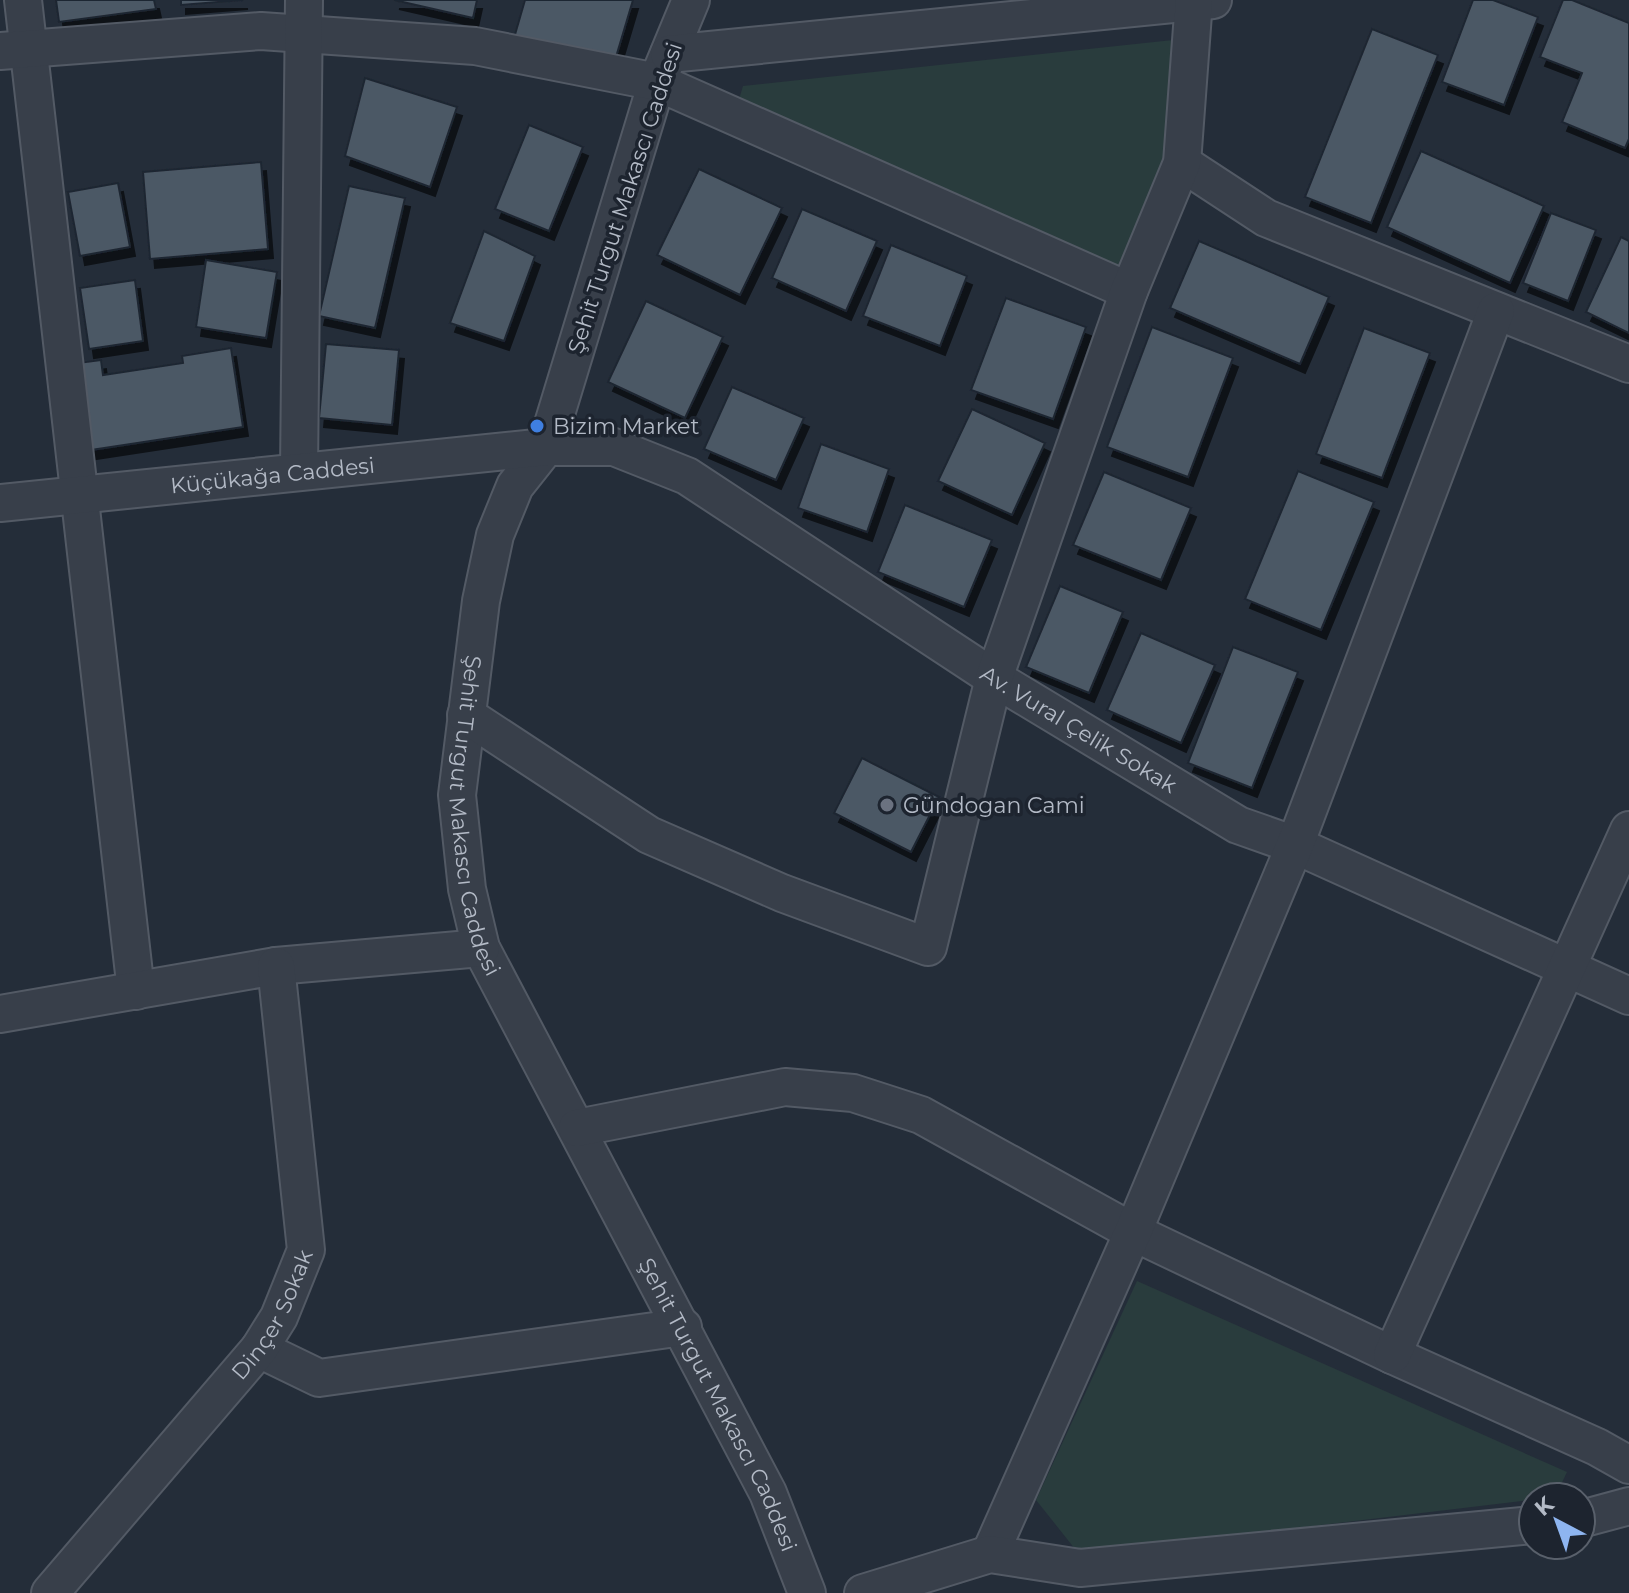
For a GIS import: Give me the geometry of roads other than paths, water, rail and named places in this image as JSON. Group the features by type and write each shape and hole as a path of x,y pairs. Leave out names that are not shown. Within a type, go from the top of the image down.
{"street":[{"path":"23,0 15,49 81,496 136,991"},
{"name":"Şehit Turgut Makascı Caddesi","path":"691,0 663,68 546,447 515,486 495,535 481,601 457,795 460,848 481,948 768,1493 807,1593"},
{"path":"15,49 261,31 303,17 475,46 663,68 1201,1 1182,163 1129,291 994,678 928,947 782,893 649,835 466,715"},
{"path":"299,471 303,17"},
{"path":"663,68 1129,291"},
{"path":"1182,163 1266,218 1629,364"},
{"path":"990,1554 1133,1232 1295,845 1496,311"},
{"name":"Küçükağa Caddesi","path":"0,503 546,447"},
{"name":"Av. Vural Çelik Sokak","path":"546,447 614,447 687,476 994,678 1238,825 1295,845 1629,996"},
{"path":"1392,1355 1629,830"},
{"path":"0,1014 276,966 481,948"},
{"name":"Dinçer Sokak","path":"50,1593 259,1349 279,1317 306,1250 276,966"},
{"path":"577,1128 785,1087 853,1093 921,1115 1133,1232 1392,1355 1597,1447 1629,1465"},
{"path":"259,1349 319,1378 683,1327"},
{"path":"1597,1515 1629,1506"},
{"path":"863,1593 990,1554 1080,1568 1517,1527"}],"place":[{"name":"Bizim Market","path":"537,426"},
{"name":"Gündogan Cami","path":"887,805"}]}
